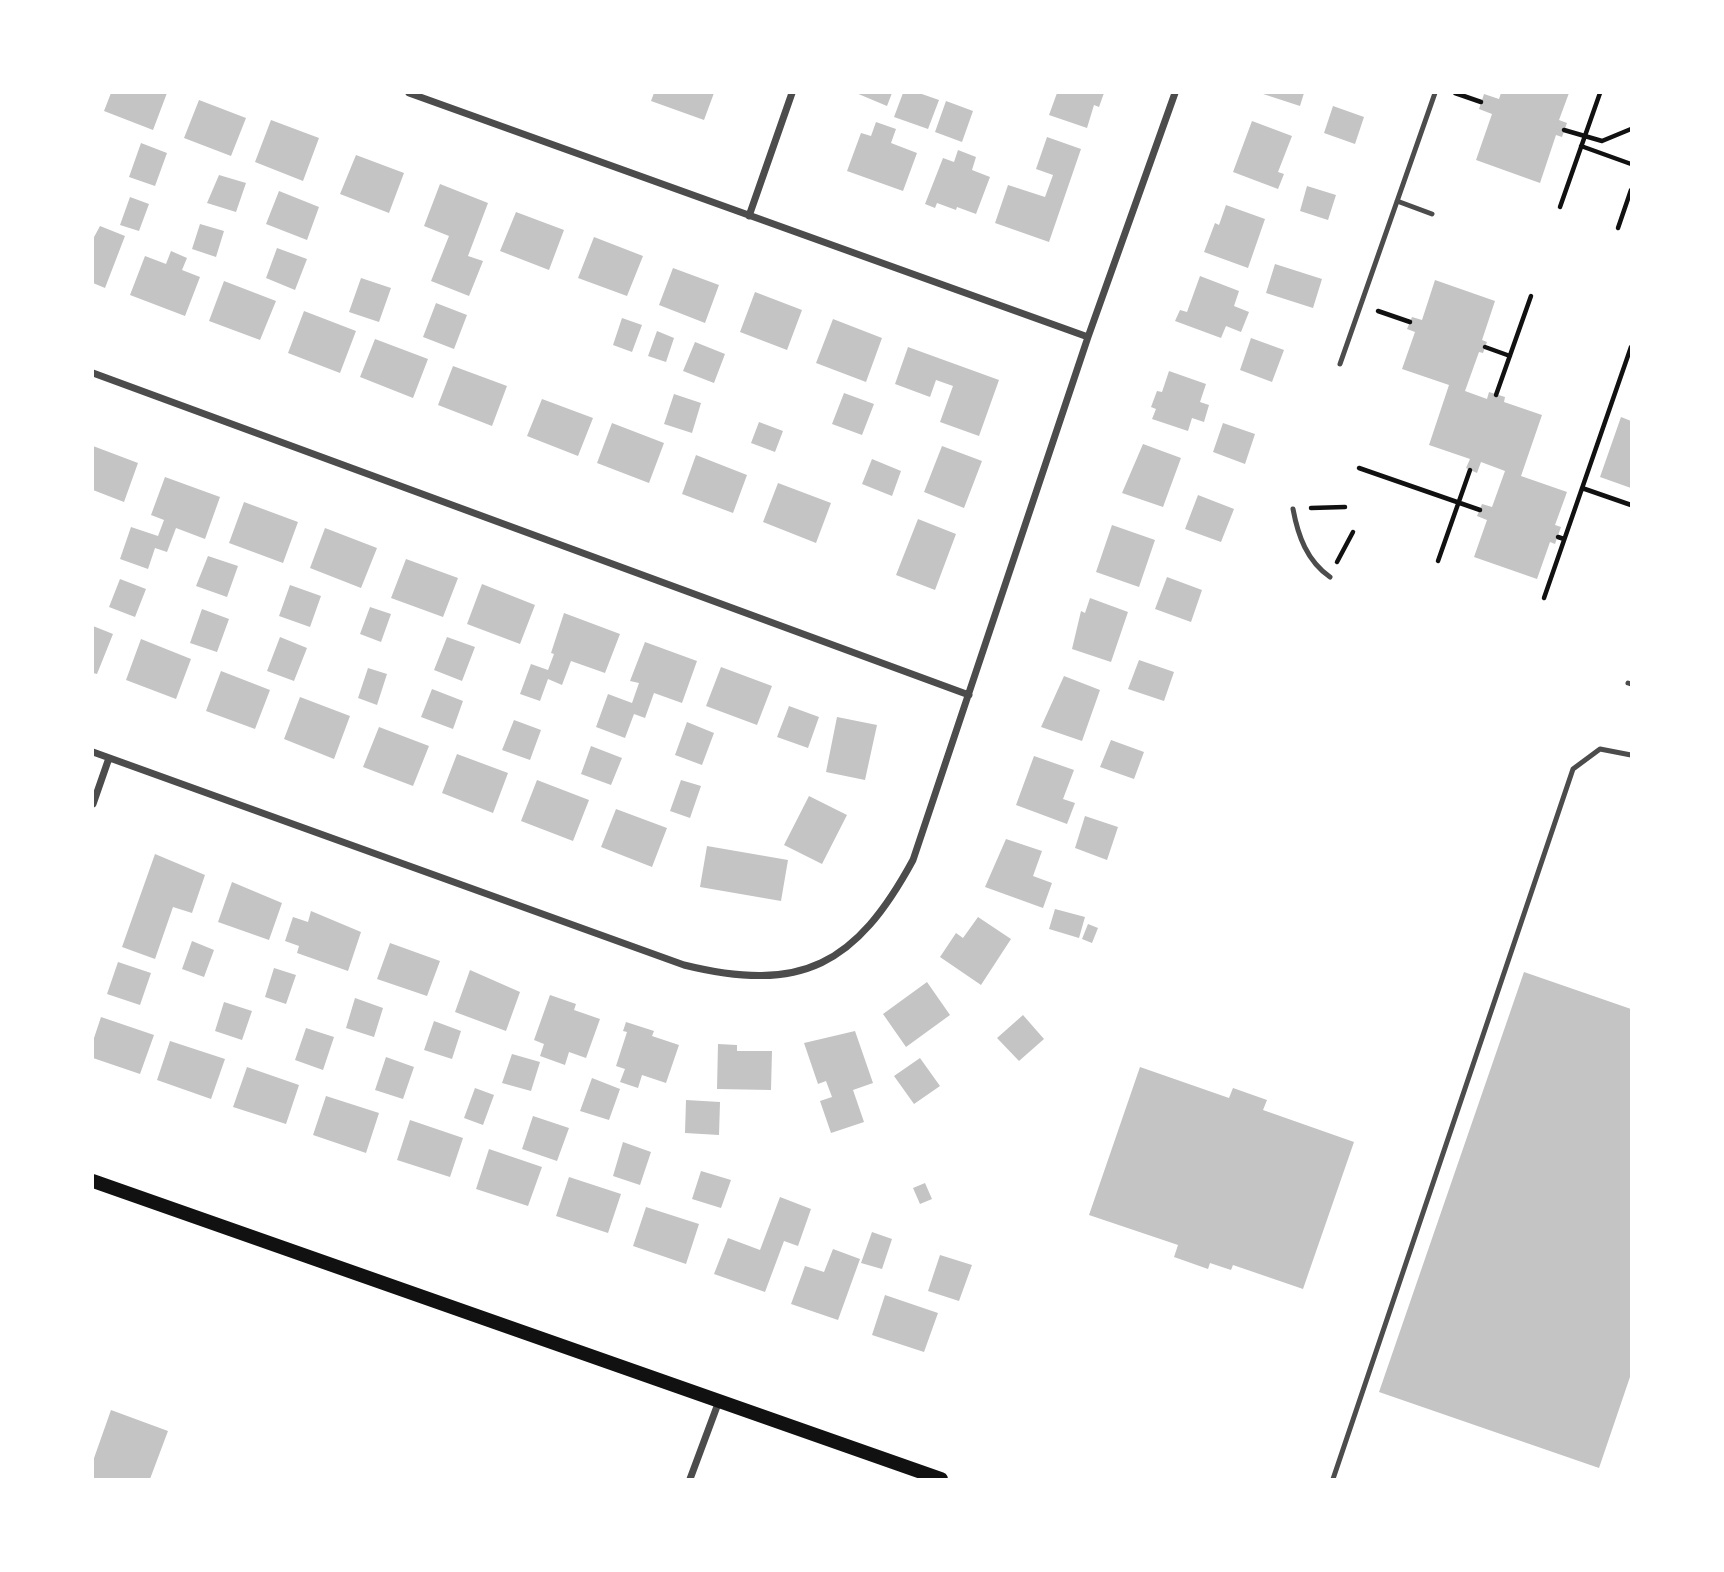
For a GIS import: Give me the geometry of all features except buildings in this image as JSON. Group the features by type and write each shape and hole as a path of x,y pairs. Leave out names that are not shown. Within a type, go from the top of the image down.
{"main road":[{"path":"93,1181 941,1479"}],"street":[{"path":"411,93 1088,337"},
{"path":"749,216 792,93"},
{"path":"93,752 684,965 712,972 775,977 809,970 845,950 872,925 892,899 913,860 1088,337 1175,93"},
{"path":"93,373 969,695"},
{"path":"93,804 109,758"},
{"path":"690,1479 719,1400"}],"lane":[{"path":"1340,364 1435,93"},
{"path":"1397,201 1432,214"},
{"path":"1293,509 1299,537 1318,569 1330,576"},
{"path":"1333,1479 1573,769 1584,758 1600,749 1631,755"}],"path":[{"path":"1455,93 1481,102"},
{"path":"1560,207 1600,93"},
{"path":"1564,130 1602,141 1631,129"},
{"path":"1581,146 1631,164"},
{"path":"1618,228 1631,190"},
{"path":"1496,394 1531,296"},
{"path":"1380,312 1410,322"},
{"path":"1485,347 1510,356"},
{"path":"1544,598 1631,347"},
{"path":"1359,468 1480,510"},
{"path":"1438,561 1470,470"},
{"path":"1582,488 1631,505"},
{"path":"1315,508 1345,506"},
{"path":"1339,558 1353,531"},
{"path":"1558,537 1564,539"}]}
